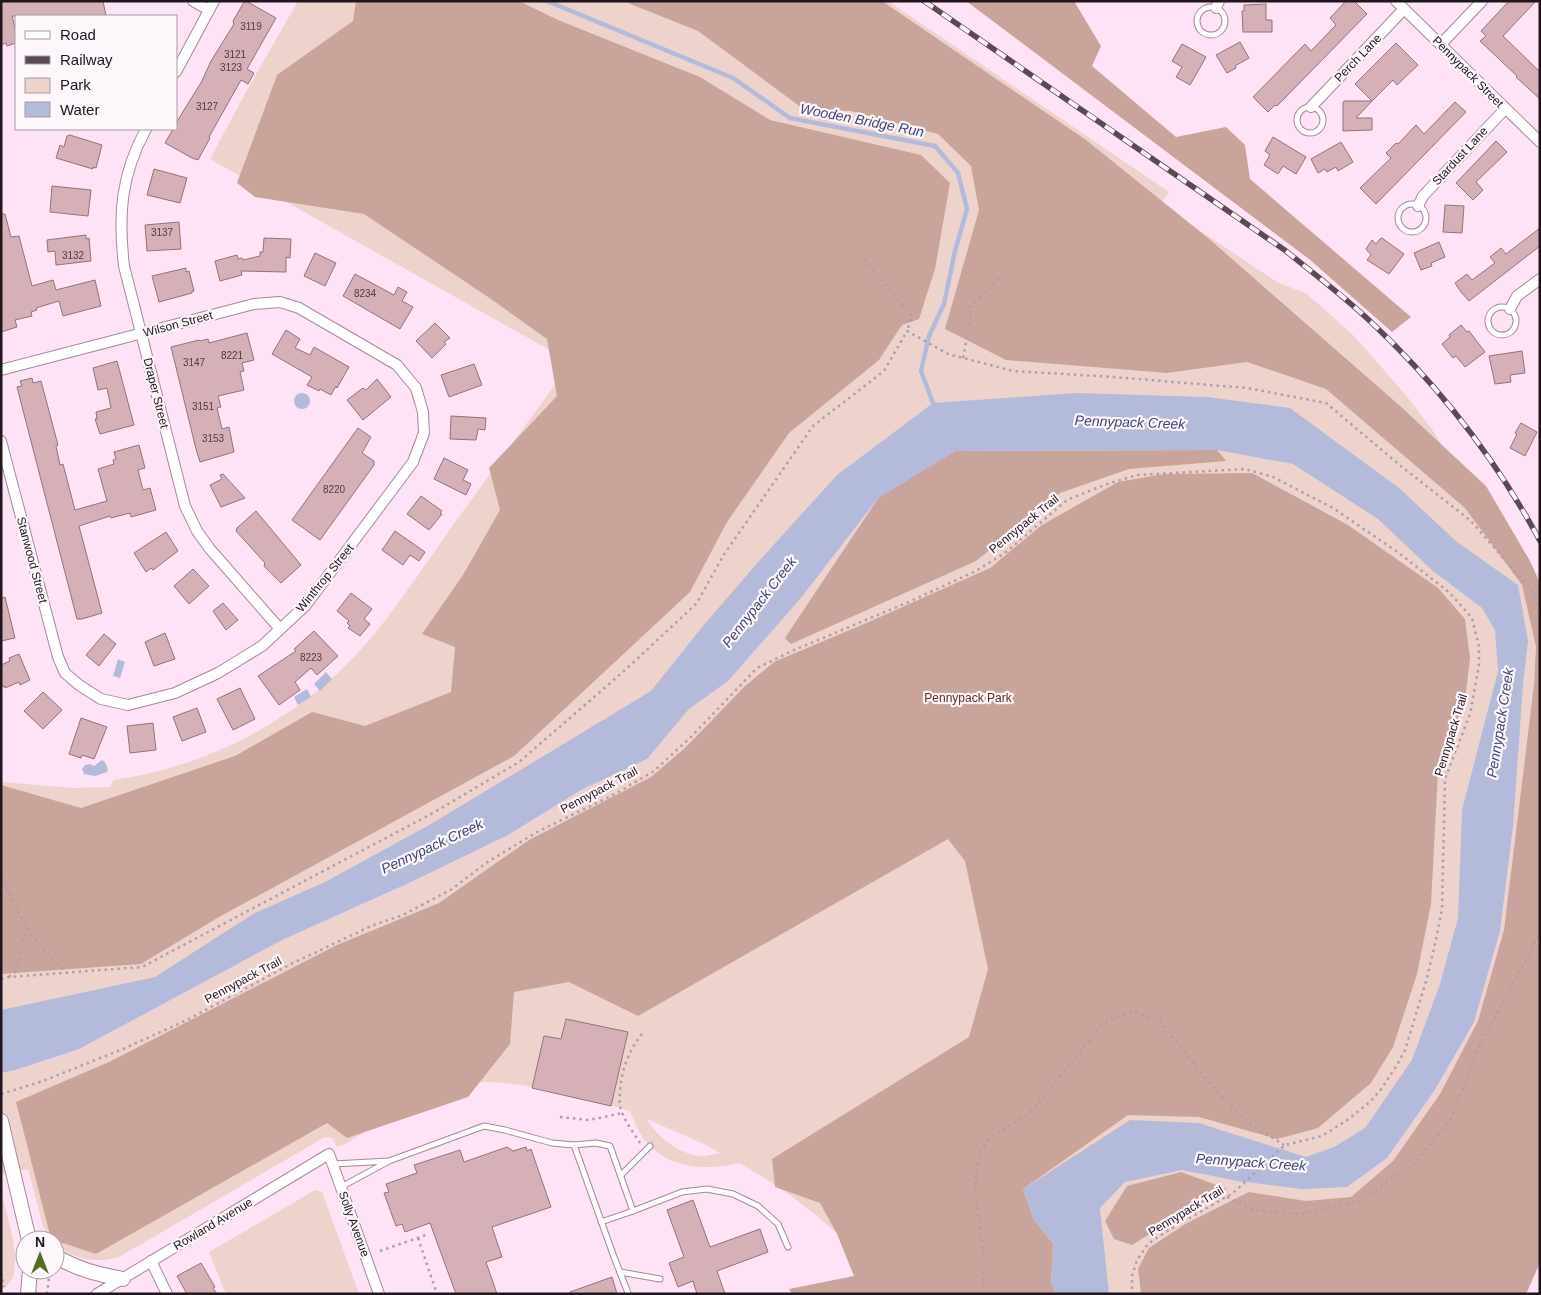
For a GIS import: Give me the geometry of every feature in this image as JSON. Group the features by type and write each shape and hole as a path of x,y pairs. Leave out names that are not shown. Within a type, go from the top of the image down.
{"street":[{"path":"178,68 212,6 192,1"},
{"name":"Pennypack Street","path":"1396,1 1540,142"},
{"path":"1441,44 1482,1"},
{"name":"Perch Lane","path":"1312,107 1404,9"},
{"name":"Stardust Lane","path":"1418,206 1423,196 1505,108"},
{"name":"Draper Street","path":"145,130 136,147 127,177 121,206 120,234 124,266 185,506 197,531 210,549 280,628"},
{"path":"1510,310 1517,296 1540,278"},
{"name":"Wilson Street","path":"1,370 254,304 280,302 299,308 350,338"},
{"name":"Winthrop Street","path":"70,677 101,699 128,705 174,693 218,674 262,646 306,606 414,462 424,433 423,412 416,388 398,365 350,338"},
{"name":"Stanwood Street","path":"1,441 58,658 65,672 70,677"},
{"path":"1,1121 28,1230"},
{"name":"Solly Avenue","path":"331,1159 379,1294"},
{"name":"Rowland Avenue","path":"97,1294 151,1261 331,1159"},
{"path":"151,1261 167,1294"},
{"path":"65,1262 92,1273 123,1279"},
{"path":"28,1294 29,1280"}],"lane":[{"path":"1217,5 1224,15 1224,26 1217,34 1206,34 1199,27 1198,16 1205,8 1217,5"},
{"path":"1312,107 1320,112 1323,121 1318,130 1309,133 1300,128 1297,118 1302,110 1312,107"},
{"path":"1407,206 1418,206 1425,214 1424,224 1416,232 1406,231 1399,223 1399,212 1407,206"},
{"path":"1499,307 1510,310 1515,318 1513,329 1504,334 1494,332 1488,323 1490,313 1499,307"},
{"path":"341,1187 389,1161 484,1126 552,1143 610,1146 633,1211"},
{"path":"574,1145 628,1293"},
{"path":"621,1175 648,1148"},
{"path":"331,1159 389,1161"},
{"path":"601,1222 682,1192 707,1189 734,1194 758,1206 778,1224 788,1246"},
{"path":"620,1272 660,1279"}],"path":[{"path":"1,979 142,966 433,812 519,762 623,672 697,603 724,556 813,426 884,372 907,331 912,316 864,259"},
{"path":"963,358 971,316 969,307 1003,275"},
{"path":"907,331 948,354 1013,371 1247,388 1326,403 1402,467 1471,521 1533,592 1540,614"},
{"name":"Pennypack Trail","path":"1,1094 43,1081 155,1035 187,1020 289,965 351,935 403,915 452,889 486,863 537,832 615,794 654,771 691,737 757,668 792,651 976,572 1006,553 1067,500 1107,484 1137,475 1245,469 1273,477 1332,508 1399,553 1450,593 1472,618 1478,647 1479,666 1470,714 1445,779 1442,909 1427,978 1405,1050 1382,1088 1370,1102 1346,1121 1322,1136 1284,1146 1233,1193 1148,1244 1137,1260 1132,1276 1132,1294"},
{"path":"1,876 26,927 48,955 66,972"},
{"path":"9,977 16,971 26,927"},
{"path":"1227,1197 1254,1210 1302,1214 1360,1201 1415,1163 1452,1117 1478,1049 1540,933"},
{"path":"983,1294 984,1259 975,1188 977,1166 981,1151 989,1139 1029,1114 1102,1025 1115,1017 1134,1011 1160,1020 1212,1086 1239,1115 1284,1146"},
{"path":"644,1031 629,1052 624,1066 620,1085 620,1106 628,1123 648,1148"},
{"path":"560,1118 589,1120 623,1113"},
{"path":"380,1251 426,1235"},
{"path":"418,1238 437,1294"},
{"path":"1,1273 4,1287"},
{"path":"47,1294 49,1280"}],"green space":[{"name":"Pennypack Park","path":"298,1 888,1 1169,192 1160,204 1277,282 1307,294 1354,336 1405,394 1431,428 1473,493 1525,580 1540,648 1540,1229 1504,1294 900,1294 824,1222 784,1191 739,1163 700,1167 675,1162 653,1149 644,1139 630,1111 538,1088 488,1082 443,1086 433,1090 345,1144 337,1147 332,1138 325,1137 119,1257 93,1260 77,1257 65,1251 65,1230 45,1230 43,1226 28,1169 1,1174 1,782 72,788 110,787 114,780 153,773 227,747 262,729 295,708 326,684 354,657 380,627 571,362 210,159","holes":["647,1119 720,1153 704,1156 679,1149 663,1139"]},
{"path":"356,1 519,1 558,20 700,77 770,120 921,155 950,183 935,269 919,319 902,325 879,360 789,433 727,522 690,592 514,756 219,917 141,964 1,974 1,785 81,808 235,756 312,712 365,726 451,692 455,647 422,634 463,575 500,510 489,468 557,396 547,339 364,214 255,197 237,183 277,75 353,21"},
{"path":"623,1 882,1 1086,140 1208,238 1399,405 1486,486 1530,561 1540,583 1540,1263 1526,1294 1141,1294 1138,1269 1149,1248 1187,1223 1249,1192 1306,1201 1351,1197 1393,1161 1440,1094 1478,1021 1504,930 1534,685 1536,647 1522,585 1465,508 1326,389 1247,362 1167,373 1006,360 945,329 979,210 971,166 938,134 851,111 802,108 698,31"},
{"path":"966,1 1074,1 1101,46 1092,66 1176,137 1226,127 1245,145 1250,179 1411,317 1392,332 1309,259"},
{"path":"1217,450 1226,461 1129,469 1060,493 976,561 791,644 785,638 879,497 955,451"},
{"path":"1252,473 1348,525 1438,588 1465,619 1470,658 1465,700 1438,772 1431,904 1417,974 1393,1047 1371,1083 1318,1128 1277,1139 1199,1117 1128,1115 1023,1189 1034,1220 1053,1243 1051,1283 1056,1294 792,1294 789,1289 854,1276 837,1234 820,1203 775,1187 772,1159 969,1037 988,969 965,861 948,839 638,1016 569,982 514,992 510,1044 468,1097 347,1138 327,1123 96,1254 65,1244 65,1230 49,1230 16,1102 109,1062 337,945 439,903 529,840 651,777 685,748 745,686 774,662 990,568 1042,525 1118,482 1164,474"},
{"path":"1181,1172 1227,1189 1132,1245 1114,1239 1105,1221 1127,1186"},
{"path":"315,1190 322,1192 359,1294 226,1294 209,1252"},
{"path":"1,1192 12,1234 15,1267 12,1278 1,1291"}],"water":[{"path":"302,393 310,401 302,409 294,401"},
{"name":"Pennypack Creek","path":"1077,393 1207,397 1290,408 1399,488 1457,542 1518,585 1528,641 1523,684 1513,826 1500,931 1474,1022 1434,1091 1387,1158 1347,1187 1302,1189 1238,1181 1182,1170 1125,1182 1100,1208 1109,1294 1056,1294 1051,1284 1053,1243 1034,1220 1023,1189 1130,1120 1199,1123 1306,1157 1334,1147 1365,1128 1412,1060 1440,984 1458,918 1462,810 1498,671 1495,630 1482,608 1433,571 1378,519 1293,464 1217,450 955,451 879,497 800,599 728,681 689,709 647,759 581,790 508,835 411,882 282,940 79,1049 1,1073 1,1010 155,977 253,914 325,882 431,824 651,691 703,626 837,475 933,403"},
{"path":"118,659 125,662 120,678 113,676"},
{"path":"326,672 332,679 320,691 314,684"},
{"path":"307,689 311,697 298,705 294,697"},
{"path":"102,760 107,766 107,772 95,776 84,774 82,769 85,765 90,764 94,766"}],"building":[{"path":"1,1 103,1 106,15 12,16 15,28 15,43 7,46 6,43 1,45"},
{"path":"246,1 276,18 247,69 254,73 248,84 241,80 198,160 165,143 172,130 178,130 178,120 234,24 233,21"},
{"path":"1346,1 1354,1 1367,14 1277,106 1275,105 1268,112 1253,97 1305,44 1311,51 1336,25 1330,18"},
{"path":"1509,1 1536,1 1503,36 1540,72 1540,99 1480,41 1486,36 1481,31"},
{"path":"1266,4 1266,20 1272,20 1272,32 1243,32 1242,11 1244,11 1244,5"},
{"path":"1240,42 1249,58 1227,73 1216,55"},
{"path":"1396,43 1418,65 1397,85 1393,80 1372,101 1355,84"},
{"path":"1182,44 1206,57 1190,85 1176,77 1182,67 1172,61"},
{"path":"1344,101 1372,101 1356,118 1372,118 1372,130 1343,131"},
{"path":"1455,102 1466,112 1376,204 1360,188 1391,158 1386,153 1396,143 1398,144 1416,125 1424,134"},
{"path":"70,135 102,145 96,168 93,167 93,169 56,158 60,145 64,147 67,136"},
{"path":"1273,137 1306,157 1296,174 1283,166 1278,174 1264,165 1270,155 1265,151"},
{"path":"1496,141 1507,152 1476,182 1483,190 1473,200 1456,183"},
{"path":"1341,142 1353,162 1338,171 1336,167 1327,172 1325,169 1318,173 1311,159"},
{"path":"154,169 187,178 180,203 147,195"},
{"path":"52,186 91,190 88,216 50,212"},
{"path":"1445,205 1464,206 1462,233 1443,232"},
{"path":"1,214 5,214 11,237 19,236 32,286 53,280 56,290 95,280 101,306 63,316 59,301 36,308 37,310 31,312 32,316 15,320 17,327 1,332"},
{"path":"179,222 181,249 147,251 145,225"},
{"path":"1540,228 1540,246 1469,301 1455,283 1467,274 1472,280 1495,263 1490,257 1501,248 1506,254"},
{"path":"86,235 86,239 89,238 91,261 56,265 55,251 48,252 47,240"},
{"path":"264,238 291,239 290,258 286,257 286,272 241,271 242,275 220,281 215,261 237,255 238,259 242,258 243,260 260,256 260,252 263,252"},
{"path":"1382,238 1404,254 1389,274 1367,260 1371,255 1366,249 1372,240 1376,244"},
{"path":"1439,242 1445,257 1431,263 1432,266 1421,270 1414,253"},
{"path":"315,253 336,263 325,286 304,276"},
{"path":"186,268 186,272 189,271 194,291 159,302 152,276"},
{"path":"355,274 394,295 398,287 407,292 402,301 413,307 400,329 343,296"},
{"path":"435,323 450,338 444,342 446,344 432,358 416,341"},
{"path":"1461,325 1467,332 1469,331 1485,352 1465,367 1456,356 1453,358 1442,344"},
{"path":"286,330 300,339 295,348 310,355 314,347 349,367 331,395 307,385 312,377 272,354"},
{"path":"247,333 254,360 242,363 244,371 240,372 244,390 218,396 221,407 217,408 222,429 229,427 234,452 200,462 171,347 208,339 209,343"},
{"path":"1522,351 1525,373 1510,375 1511,382 1495,384 1489,356"},
{"path":"117,361 134,425 100,434 95,419 97,419 96,412 111,408 107,388 98,390 93,368"},
{"path":"474,364 482,385 449,397 441,375"},
{"path":"32,378 33,383 41,381 58,445 56,446 60,465 63,464 75,510 107,501 98,469 114,464 113,460 116,459 114,452 139,445 145,468 138,470 143,490 150,488 156,510 131,517 130,513 111,518 110,516 79,526 102,613 82,619 77,619 17,387 22,386 20,381"},
{"path":"377,379 391,397 363,420 347,400 363,388 366,390"},
{"path":"451,416 486,418 485,430 478,429 476,440 450,439"},
{"path":"1521,423 1537,432 1525,456 1510,448"},
{"path":"358,428 371,437 362,453 374,461 374,465 320,540 292,520"},
{"path":"444,458 468,470 463,480 471,484 466,495 434,479"},
{"path":"223,474 245,498 221,507 210,485 222,479 220,475"},
{"path":"421,496 442,511 440,513 442,514 429,530 407,514"},
{"path":"256,511 301,565 281,583 264,566 265,563 236,531"},
{"path":"395,531 425,552 419,561 410,555 403,565 382,550"},
{"path":"166,532 178,551 153,570 151,568 146,572 134,553"},
{"path":"193,569 209,586 189,604 174,586"},
{"path":"351,593 372,609 364,619 370,624 360,636 348,628 350,626 347,623 349,621 337,611"},
{"path":"5,597 15,638 1,641 1,598"},
{"path":"223,603 238,620 226,630 213,611"},
{"path":"314,631 338,656 317,675 311,668 295,682 300,690 279,705 258,676 296,651 294,649"},
{"path":"165,633 175,659 154,666 145,642"},
{"path":"104,634 116,644 99,666 86,655"},
{"path":"19,654 30,680 20,685 19,682 5,688 5,686 1,687 1,665 10,661 9,658"},
{"path":"240,688 255,719 233,730 217,699"},
{"path":"43,692 62,710 43,729 24,711"},
{"path":"197,708 206,732 182,741 173,717"},
{"path":"81,718 107,727 94,759 82,755 81,758 69,754"},
{"path":"153,723 156,750 130,753 127,726"},
{"path":"566,1019 628,1032 611,1106 532,1088 544,1036 561,1039"},
{"path":"507,1147 513,1151 526,1147 527,1151 531,1149 551,1207 492,1227 502,1257 486,1262 497,1294 456,1294 430,1223 405,1232 402,1224 396,1226 384,1193 389,1192 386,1184 417,1173 414,1165 460,1150 464,1162"},
{"path":"693,1200 710,1247 760,1229 768,1252 717,1271 725,1294 697,1294 693,1281 678,1287 669,1263 684,1257 667,1210"},
{"path":"201,1263 217,1294 187,1294 177,1276"},
{"path":"612,1277 617,1294 570,1294 570,1292"}],"waterway":[{"name":"Wooden Bridge Run","path":"547,1 733,78 790,118 935,146 958,173 967,209 955,251 944,304 929,336 921,371 933,403 937,406"}],"railway":[{"path":"924,1 1286,251 1350,303 1396,346 1464,424 1504,481 1540,541"}]}
